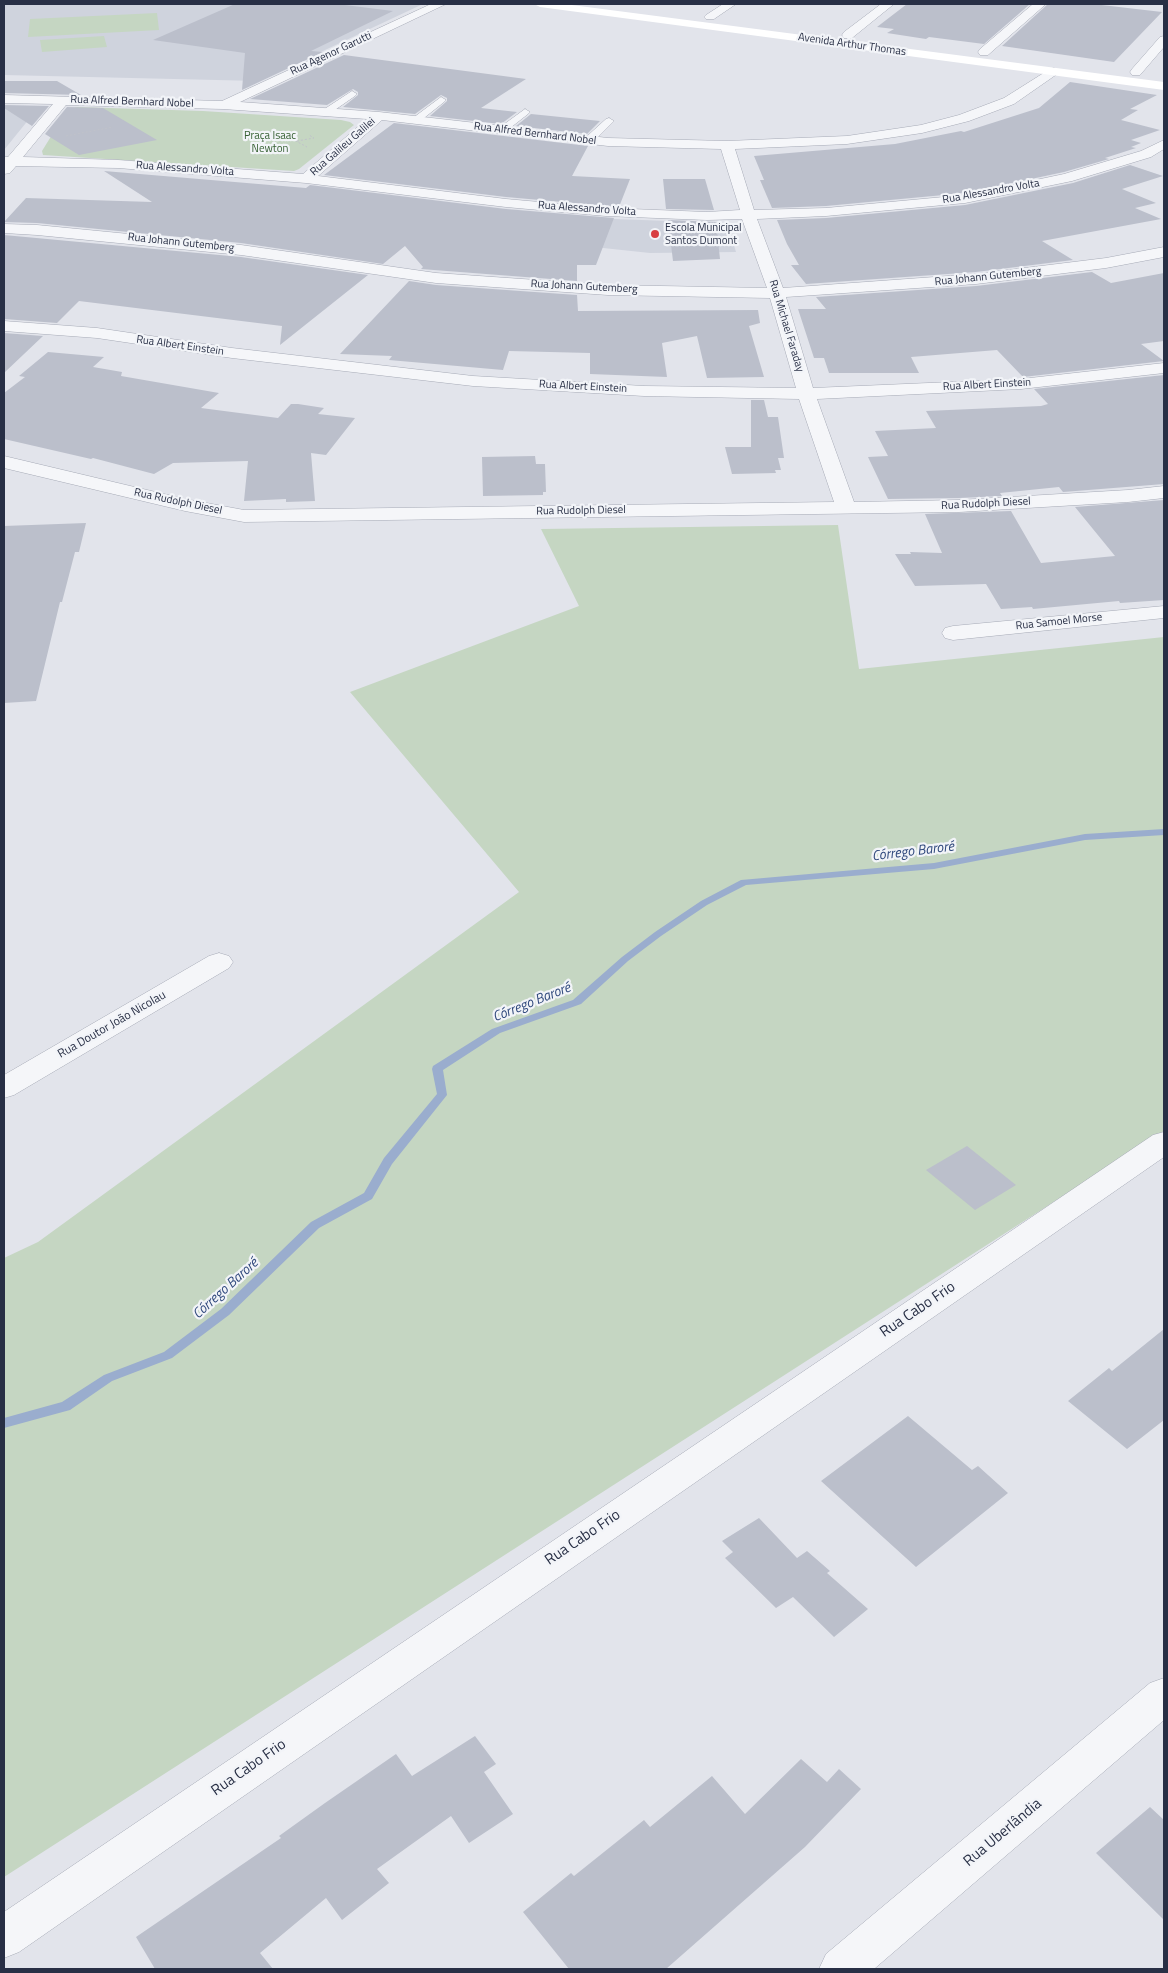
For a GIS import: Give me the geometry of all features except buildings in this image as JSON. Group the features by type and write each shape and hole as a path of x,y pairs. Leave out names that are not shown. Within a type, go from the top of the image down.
{"main road":[{"name":"Avenida Arthur Thomas","path":"540,4 1164,86"},
{"name":"Avenida Arthur Thomas","path":"610,4 1164,76"},
{"path":"897,51 907,42"}],"street":[{"name":"Rua Agenor Garutti","path":"223,105 440,4"},
{"path":"710,17 730,4"},
{"path":"848,35 888,4"},
{"path":"984,52 1040,4"},
{"path":"1136,72 1164,40"},
{"name":"Rua Alfred Bernhard Nobel","path":"4,99 223,105 379,116 588,141 632,144 727,145 839,140 922,129 964,118 1009,101 1054,72"},
{"path":"7,165 63,100"},
{"name":"Rua Galileu Galilei","path":"306,179 379,116"},
{"name":"Rua Alessandro Volta","path":"7,165 162,167 306,179 506,203 606,212 707,216 826,212 965,199 1067,178 1146,154 1164,144"},
{"name":"Rua Michael Faraday","path":"727,145 748,214 776,293 806,394 846,507"},
{"name":"Rua Johann Gutemberg","path":"4,229 46,230 241,250 436,278 608,290 776,293 976,279 1106,263 1164,252"},
{"name":"Rua Albert Einstein","path":"4,326 97,333 232,353 474,382 644,391 806,394 1021,384 1164,368"},
{"name":"Rua Rudolph Diesel","path":"4,462 185,505 244,516 959,506 1128,496 1164,492"},
{"name":"Rua Samoel Morse","path":"953,633 1164,612"},
{"name":"Rua Doutor João Nicolau","path":"4,1088 219,962"},
{"name":"Rua Cabo Frio","path":"4,1937 1164,1142"},
{"name":"Rua Uberlândia","path":"841,1969 1164,1696"}],"lane":[{"path":"326,112 352,94"},
{"path":"416,120 441,100"},
{"path":"502,130 525,112"},
{"path":"588,141 609,122"}],"path":[{"path":"297,141 314,138 309,135"}],"shaded area":[{"path":"4,4 423,4 259,81 4,75"},
{"path":"4,107 38,108 4,150"},
{"name":"Escola Municipal Santos Dumont","path":"585,218 727,223 736,252 650,253 575,245"}],"green space":[{"path":"157,13 159,30 28,37 30,19"},
{"path":"104,36 107,47 42,52 40,40"},
{"name":"Praça Isaac Newton","path":"77,107 203,111 341,120 354,125 294,171 43,155 42,151 68,109"},
{"path":"838,525 859,669 1164,637 1164,1131 4,1877 4,1258 38,1242 519,892 350,692 579,606 541,529"}],"waterway":[{"name":"Córrego Baroré","path":"4,1423 66,1406 108,1378 168,1355 225,1312 315,1225 368,1196 388,1161 442,1095 437,1069 496,1031 577,1002 625,959 658,934 704,903 744,882 934,866 1085,837 1164,832"}],"place":[{"name":"Escola Municipal Santos Dumont","path":"655,234"}]}
